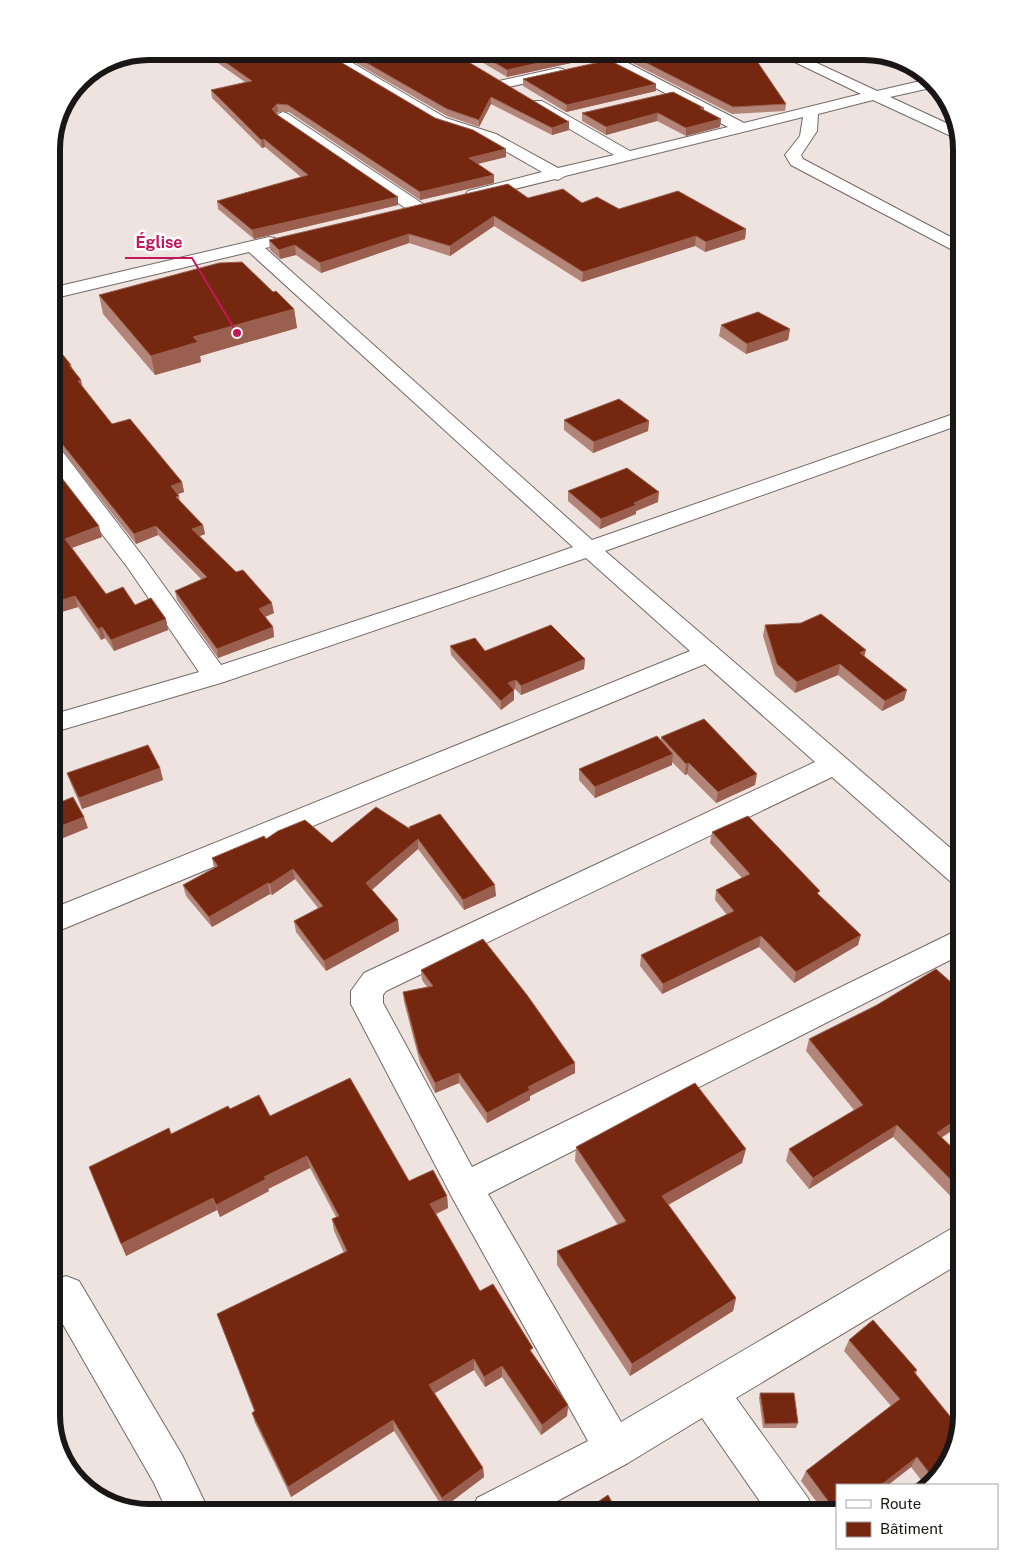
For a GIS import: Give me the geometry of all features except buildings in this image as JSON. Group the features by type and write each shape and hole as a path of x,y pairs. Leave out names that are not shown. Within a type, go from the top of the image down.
{"street":[{"path":"337,60 441,121 491,138 558,175"},
{"path":"611,60 742,128"},
{"path":"798,60 951,131"},
{"path":"504,84 575,68"},
{"path":"488,75 629,156"},
{"path":"455,199 925,84"},
{"path":"655,97 674,93"},
{"path":"810,112 812,121 809,137 793,155 797,162 953,245"},
{"path":"563,119 581,115"},
{"path":"283,117 417,208"},
{"path":"398,212 436,203"},
{"path":"60,292 281,239"},
{"path":"252,246 589,549 953,867"},
{"path":"60,721 215,676 589,549 953,420"},
{"path":"60,464 136,563 215,676"},
{"path":"60,918 709,653"},
{"path":"614,1449 465,1188 366,1004 367,991 375,982 834,764"},
{"path":"465,1188 953,944"},
{"path":"509,1504 614,1449 953,1247"},
{"path":"66,1294 168,1469 186,1504"},
{"path":"708,1394 787,1504"}],"place":[{"name":"Église","path":"237,333"}]}
